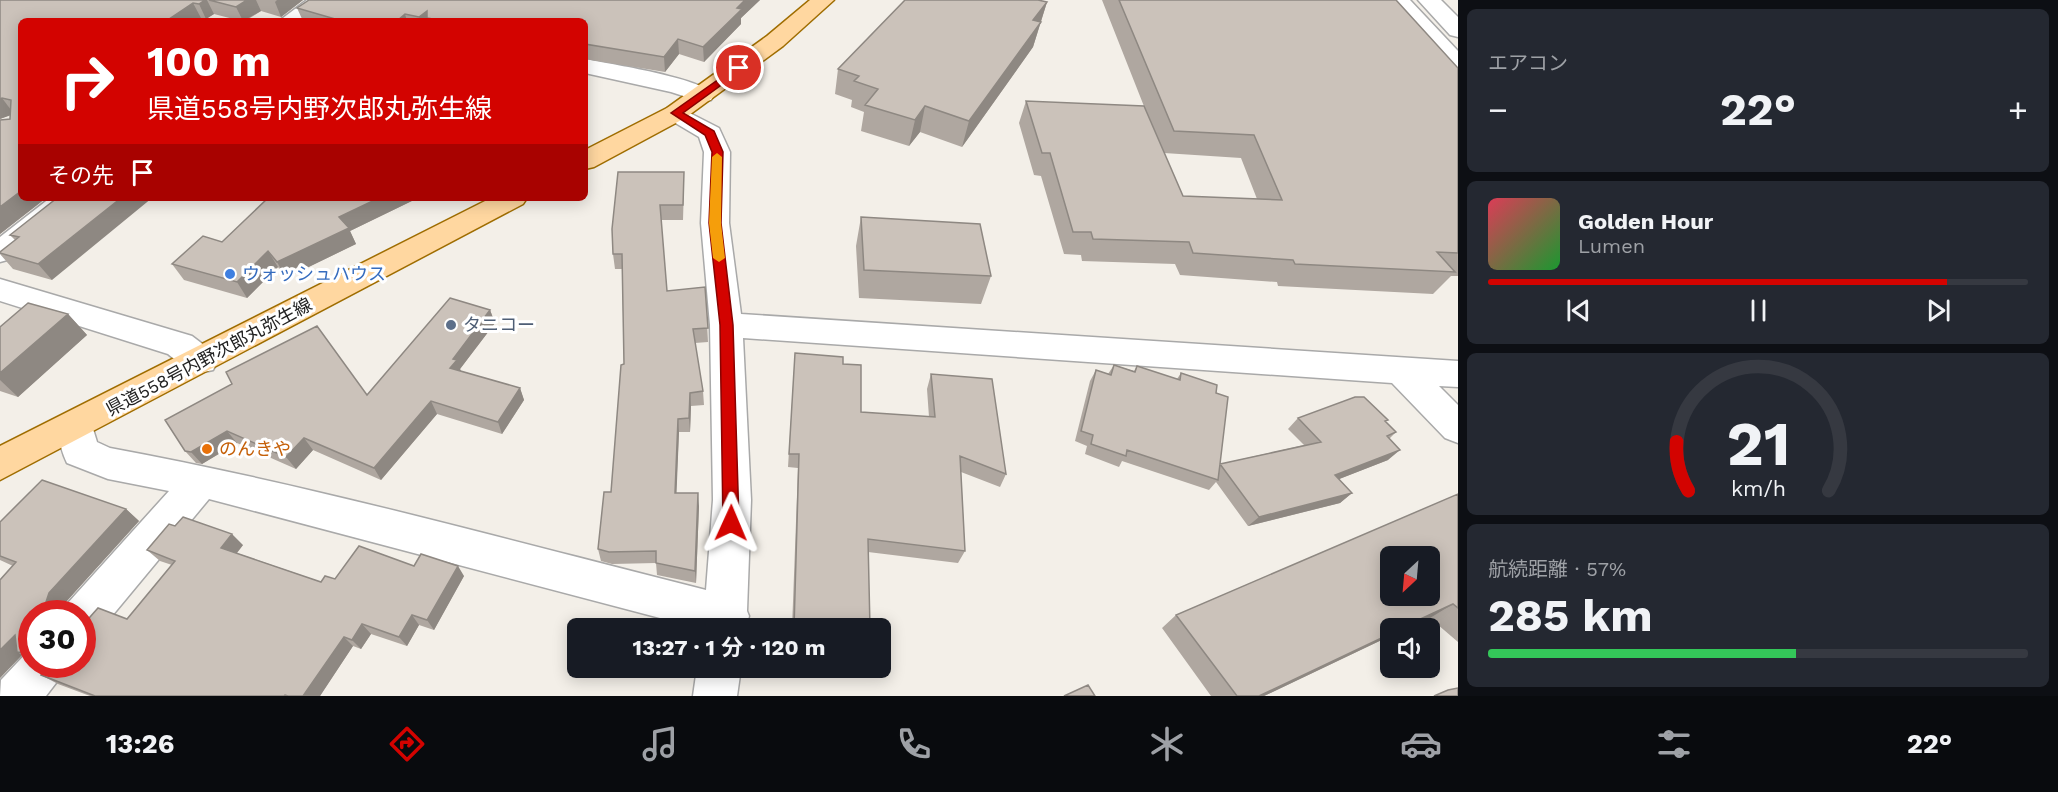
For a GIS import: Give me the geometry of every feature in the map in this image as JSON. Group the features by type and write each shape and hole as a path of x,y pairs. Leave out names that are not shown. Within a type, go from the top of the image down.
{"main road":[{"path":"588,158 689,104 775,41 823,0"},
{"name":"県道558号内野次郎丸弥生線","path":"0,464 507,201"}],"street":[{"path":"303,18 321,0"},
{"path":"1398,0 1458,65"},
{"path":"1429,0 1458,30"},
{"path":"588,67 678,86 710,133 717,152 715,223 726,325 732,500 727,618"},
{"path":"0,252 64,201"},
{"path":"0,290 180,345 201,361"},
{"path":"726,325 1458,374"},
{"path":"1403,372 1458,428"},
{"path":"75,426 80,452 108,463 201,481 712,618"},
{"path":"96,604 201,481"},
{"path":"17,696 32,678"},
{"path":"715,696 718,678"}],"building":[{"path":"0,0 205,0 199,4 193,3 170,18 18,18 18,193 0,207 0,120 10,119 11,100 0,99"},
{"path":"209,0 247,0 236,7"},
{"path":"309,0 745,0 737,8 742,9 703,47 678,39 664,57 588,44 588,18 427,18 427,11 419,17 405,14 400,18 332,18 297,8"},
{"path":"905,0 1038,0 1047,2 1033,20 1041,22 969,121 925,106 915,120 865,105 878,89 854,81 859,76 838,69"},
{"path":"1119,0 1396,0 1458,68 1458,253 1437,252 1455,272 1295,264 1293,260 1193,253 1189,242 1093,239 1091,232 1073,232 1050,153 1042,153 1026,101 1144,106 1183,196 1282,200 1254,135 1174,131"},
{"path":"618,172 684,172 683,205 660,205 667,291 705,287 708,328 693,329 703,391 690,393 689,418 678,419 675,493 698,493 695,571 656,563 656,551 609,552 598,549 604,492 611,492 621,365 624,364 622,254 613,254 612,229"},
{"path":"53,201 117,201 38,264 0,253 19,237 10,235"},
{"path":"265,201 373,201 339,217 349,228 277,262 268,251 237,282 172,264 203,236 222,242"},
{"path":"861,217 980,224 991,276 864,270"},
{"path":"450,298 490,310 453,359 457,360 450,368 520,388 498,422 431,401 374,468 304,438 286,457 227,431 191,452 185,451 165,420 232,384 226,372 317,326 367,395"},
{"path":"28,303 68,314 0,373 0,327"},
{"path":"795,353 843,357 843,364 861,365 861,412 935,417 931,374 992,379 1006,474 960,456 965,551 868,539 870,618 794,618 799,454 789,454"},
{"path":"1114,365 1135,372 1137,366 1180,380 1181,373 1217,385 1216,393 1228,397 1218,480 1127,450 1126,456 1091,444 1093,435 1081,431 1096,370 1111,375"},
{"path":"1355,397 1364,397 1388,420 1385,421 1396,432 1387,436 1400,450 1335,475 1352,493 1259,517 1220,464 1321,442 1298,418"},
{"path":"42,480 126,509 49,593 47,600 18,600 18,652 15,635 0,650 0,580 16,562 0,556 0,522"},
{"path":"1458,494 1458,608 1453,604 1423,618 1380,618 1380,639 1259,696 1237,696 1176,615"},
{"path":"183,517 232,534 221,548 321,582 325,576 335,579 359,546 414,566 421,554 458,566 427,620 412,615 399,637 362,624 352,640 344,637 303,696 95,696 49,678 96,678 96,610 98,608 127,619 175,561 147,550 169,524 175,526"},
{"path":"1088,685 1095,696 1064,696"},
{"path":"1458,688 1458,696 1434,696 1448,690"}],"slow traffic":[{"path":"717,157 715,223 719,258"}],"place":[{"name":"ウォッシュハウス","path":"230,274"},
{"name":"タニコー","path":"451,325"},
{"name":"のんきや","path":"207,449"}],"route":[{"path":"731,523 726,325 715,223 717,152 710,133 676,113 739,68"}]}
